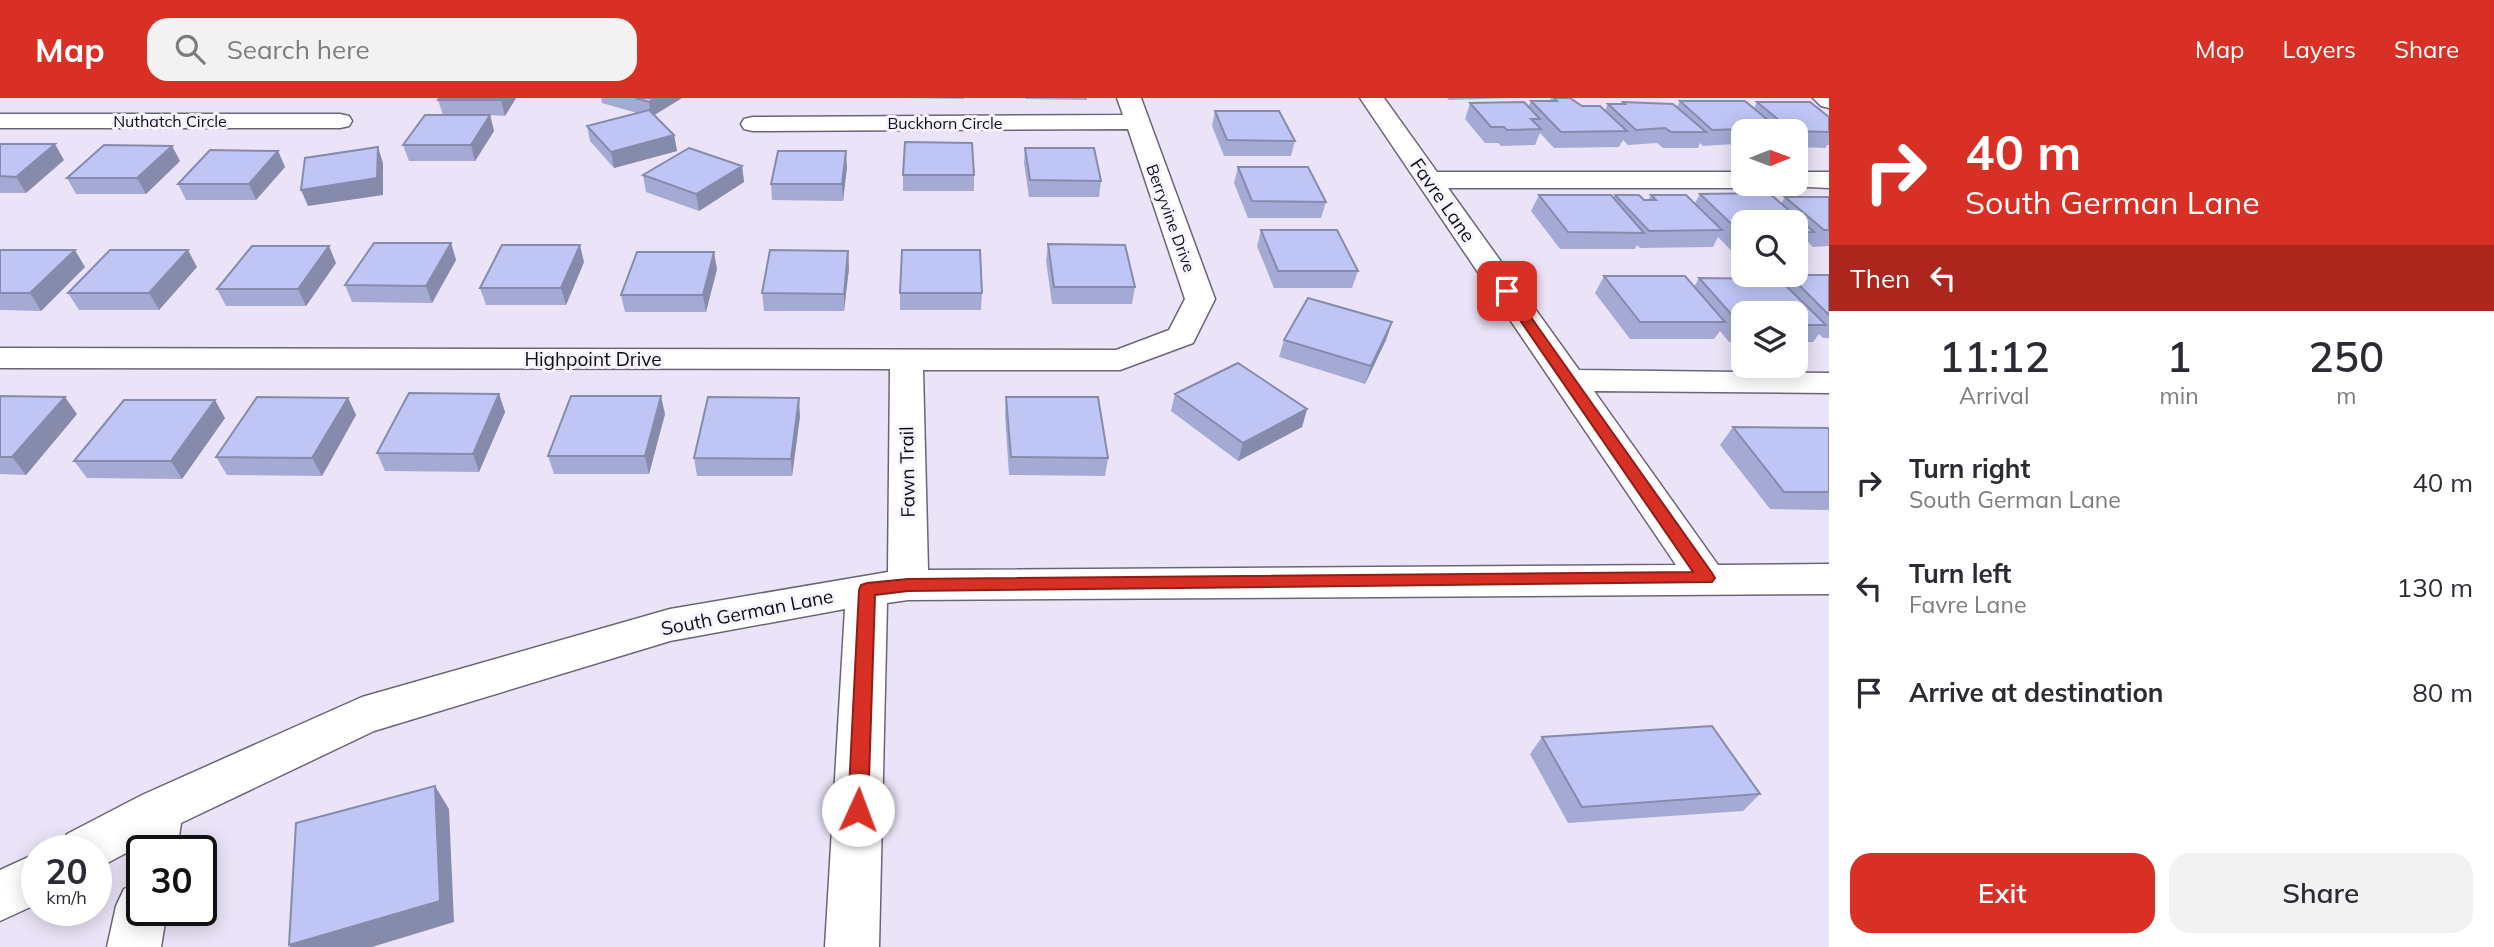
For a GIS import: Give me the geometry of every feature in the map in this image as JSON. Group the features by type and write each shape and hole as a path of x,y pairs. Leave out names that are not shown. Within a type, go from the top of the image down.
{"street":[{"path":"0,102 5,98"},
{"name":"Favre Lane","path":"1372,98 1706,578"},
{"name":"Buckhorn Circle","path":"753,124 1132,110"},
{"name":"Berryvine Drive","path":"1132,110 1200,299 1182,336"},
{"name":"Nuthatch Circle","path":"0,121 340,121"},
{"path":"1429,180 1731,180"},
{"path":"1808,180 1829,180"},
{"name":"Highpoint Drive","path":"0,358 1120,360 1182,336"},
{"name":"Fawn Trail","path":"852,947 888,587 906,359"},
{"path":"1569,380 1829,383"},
{"name":"South German Lane","path":"112,842 155,830 362,716 670,625 888,587 1829,579"},
{"path":"0,897 21,886"},
{"path":"134,947 138,926"}],"building":[{"path":"439,98 503,98 438,100"},
{"path":"635,98 655,98 649,102"},
{"path":"1554,98 1570,98 1582,106 1600,106 1627,131 1561,132 1531,101 1557,101"},
{"path":"1680,101 1745,101 1767,119 1731,119 1731,129 1712,130"},
{"path":"1524,102 1540,119 1531,119 1541,129 1507,130 1504,127 1491,127 1470,103"},
{"path":"1623,102 1673,104 1706,132 1671,132 1665,128 1636,130 1608,104 1625,104"},
{"path":"1757,102 1810,102 1829,117 1829,132 1808,131 1808,119 1778,119"},
{"path":"649,110 674,135 611,152 587,126"},
{"path":"1215,111 1279,111 1295,141 1227,140"},
{"path":"425,115 490,115 471,145 403,145"},
{"path":"905,142 972,143 974,175 903,175"},
{"path":"0,144 55,144 16,177 0,176"},
{"path":"104,145 172,146 137,178 67,178"},
{"path":"378,147 377,178 301,190 305,158"},
{"path":"689,148 742,166 696,194 643,175"},
{"path":"1025,148 1094,148 1101,181 1030,180"},
{"path":"210,150 278,151 249,184 178,184"},
{"path":"778,151 846,151 842,184 771,184"},
{"path":"1238,167 1308,167 1326,202 1252,201"},
{"path":"1700,194 1772,196 1789,210 1731,210 1731,223"},
{"path":"1539,195 1611,195 1644,233 1568,232"},
{"path":"1615,195 1639,195 1644,200 1656,200 1651,195 1686,195 1722,230 1649,231"},
{"path":"1785,197 1829,197 1829,230 1824,230 1808,216 1808,210 1800,210"},
{"path":"1261,230 1337,230 1358,271 1278,271"},
{"path":"374,243 451,243 426,286 345,285"},
{"path":"1048,244 1125,245 1135,287 1054,287"},
{"path":"502,245 580,245 561,288 480,288"},
{"path":"252,246 329,246 298,289 217,289"},
{"path":"0,250 75,250 30,293 0,293"},
{"path":"110,250 188,250 149,293 68,293"},
{"path":"770,250 848,251 844,294 762,293"},
{"path":"902,250 980,250 982,293 900,293"},
{"path":"637,252 714,252 703,295 621,295"},
{"path":"1808,275 1829,275 1829,315 1801,287 1808,287"},
{"path":"1604,276 1685,276 1725,322 1640,322"},
{"path":"1699,278 1731,278 1731,287 1787,287 1801,301 1731,301 1731,314"},
{"path":"1308,298 1392,322 1371,366 1284,340"},
{"path":"1808,307 1826,325 1808,325"},
{"path":"1238,363 1307,409 1243,443 1175,394"},
{"path":"409,393 499,394 473,454 377,453"},
{"path":"0,396 65,397 12,457 0,457"},
{"path":"571,396 661,396 645,456 548,456"},
{"path":"257,397 348,398 312,458 216,457"},
{"path":"708,397 799,398 791,459 694,458"},
{"path":"1006,397 1098,397 1108,458 1011,457"},
{"path":"124,400 215,400 171,461 74,461"},
{"path":"1733,427 1828,428 1829,492 1784,492"},
{"path":"1712,726 1760,794 1582,807 1542,737"},
{"path":"435,786 440,901 289,945 296,823"}],"route":[{"path":"858,810 867,590 908,585 1706,578 1507,291"}]}
